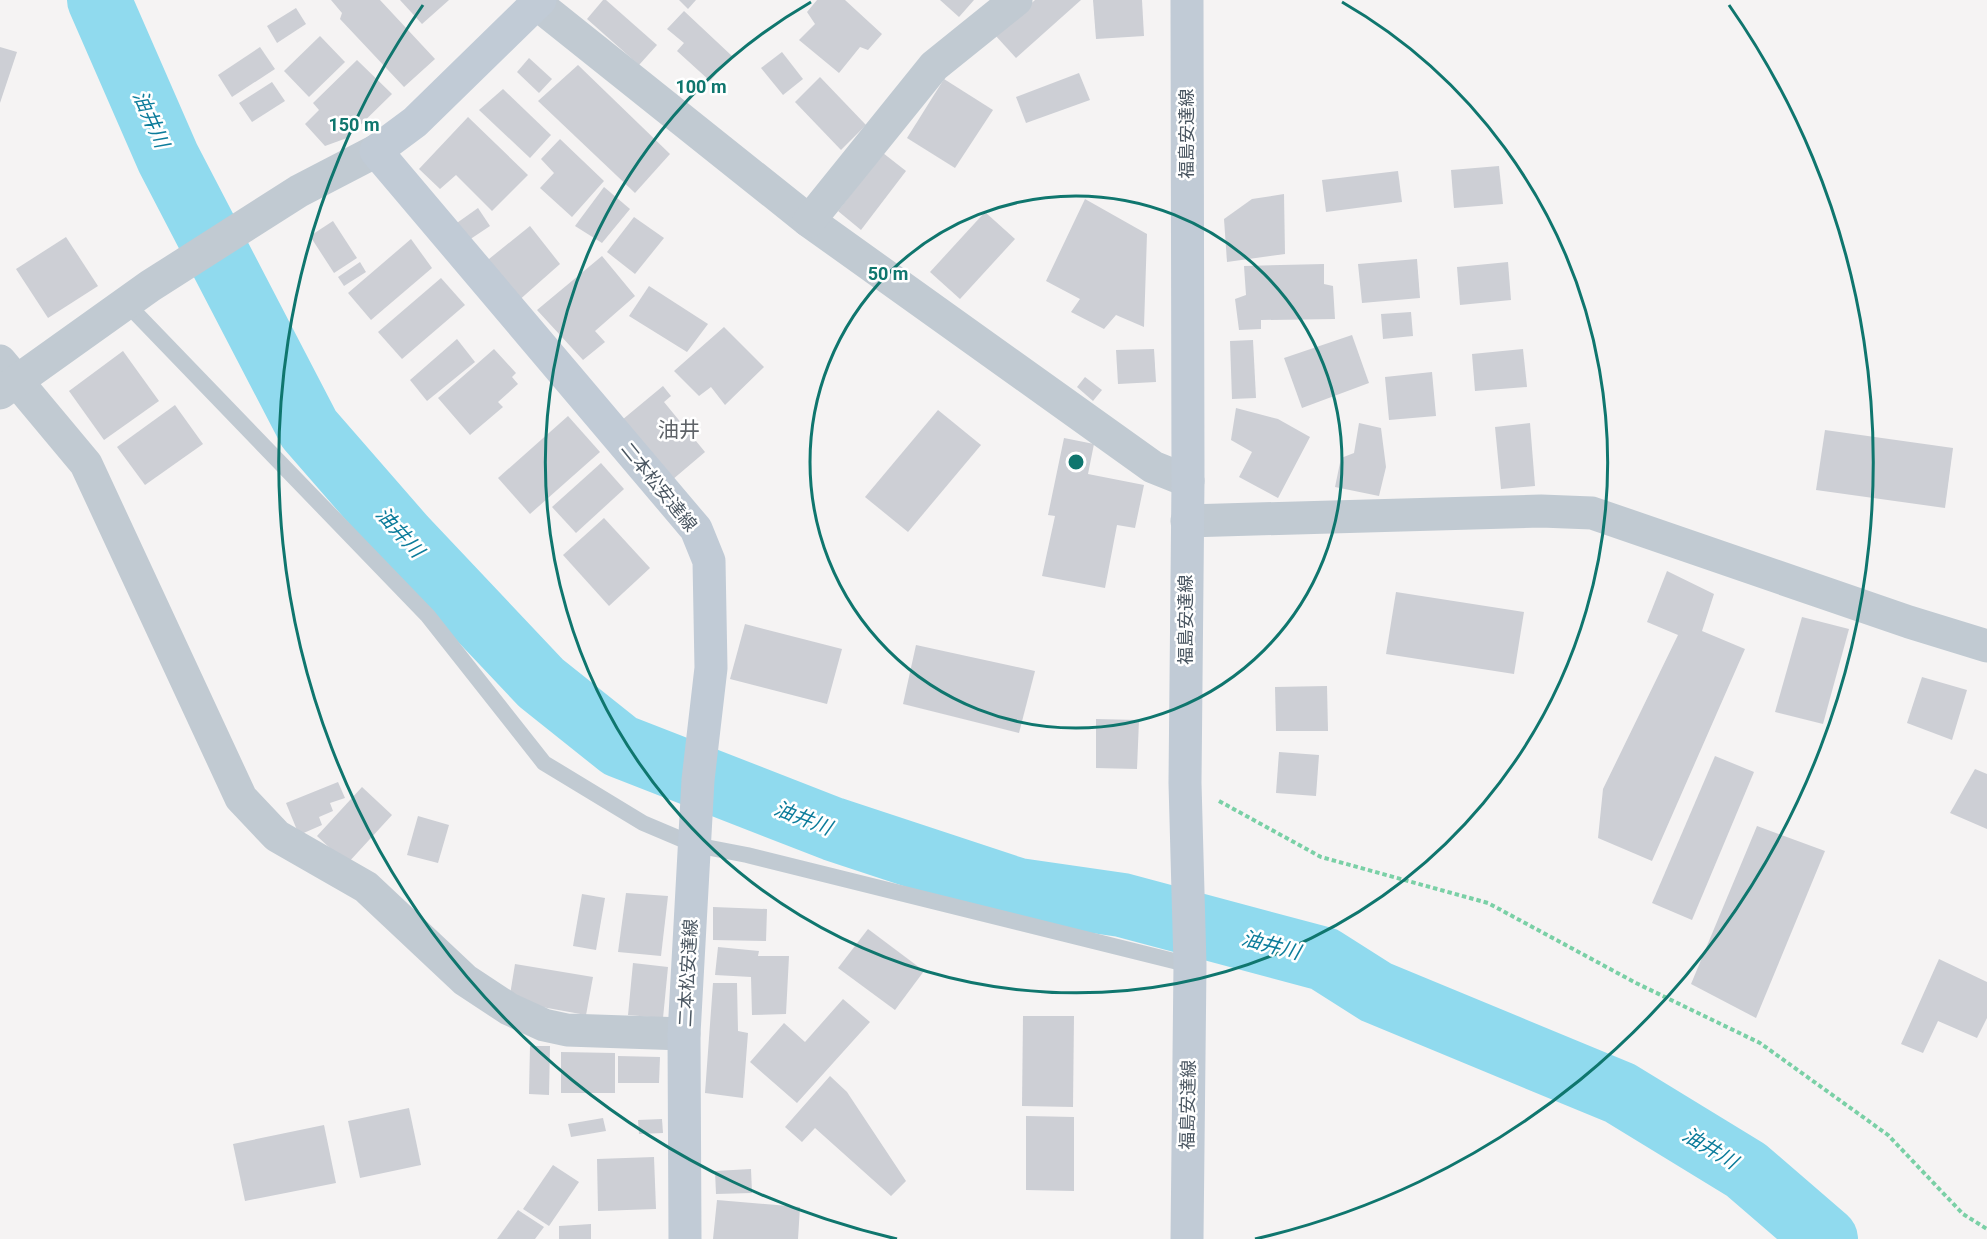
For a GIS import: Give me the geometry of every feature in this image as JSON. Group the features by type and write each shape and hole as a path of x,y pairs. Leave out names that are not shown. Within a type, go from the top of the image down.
{"main road":[{"name":"福島安達線","path":"1187,0 1186,789 1190,965 1187,1239"},
{"path":"376,150 415,122 538,2"},
{"name":"二本松安達線","path":"376,150 696,529 709,561 711,668 699,780 684,1034 685,1239"}],"street":[{"path":"809,220 934,66 1016,0"},
{"path":"538,2 809,220 1153,467 1188,481"},
{"path":"376,150 299,191 6,378 86,464 241,798 278,836 366,887 465,980 508,1009 544,1025 567,1030 684,1034"},
{"path":"1187,521 1541,511 1592,513 1909,622 1987,646"}],"lane":[{"path":"138,295 428,616 544,763 643,823 695,845 747,855 1190,965"}],"path":[{"path":"1186,789 1321,857 1488,903 1636,983 1760,1043 1888,1135 1963,1214 1987,1229"}],"building":[{"path":"331,0 380,0 435,59 404,87 340,19 342,13"},
{"path":"400,0 449,0 422,24"},
{"path":"603,0 606,0 657,45 639,65 587,19"},
{"path":"679,0 696,0 688,9"},
{"path":"817,0 845,0 882,34 868,50 860,47 839,73 799,40 815,24 807,12"},
{"path":"940,0 974,0 959,17"},
{"path":"1035,0 1081,0 1016,58 995,35"},
{"path":"1093,0 1142,0 1144,36 1096,39"},
{"path":"296,8 306,24 277,43 267,26"},
{"path":"684,11 732,56 710,81 677,51 684,43 667,29"},
{"path":"320,36 345,62 309,97 284,71"},
{"path":"0,47 17,52 0,103"},
{"path":"260,47 275,69 232,97 218,75"},
{"path":"782,52 803,79 783,95 761,68"},
{"path":"529,58 552,79 539,93 517,72"},
{"path":"357,60 392,94 347,138 325,146 305,124 319,110 313,103"},
{"path":"578,65 670,154 635,193 538,101"},
{"path":"1079,73 1090,100 1026,123 1016,97"},
{"path":"820,77 866,125 841,150 795,102"},
{"path":"944,79 993,110 955,168 907,138"},
{"path":"272,82 285,101 252,122 239,103"},
{"path":"503,89 551,135 530,158 479,110"},
{"path":"468,117 528,175 492,211 456,175 440,189 419,169"},
{"path":"560,139 604,181 572,217 540,188 554,173 541,159"},
{"path":"883,153 906,171 861,230 838,211"},
{"path":"1499,166 1503,204 1454,208 1451,170"},
{"path":"1398,171 1402,202 1326,212 1322,180"},
{"path":"604,187 630,209 602,243 575,226"},
{"path":"1284,194 1285,254 1227,262 1224,219 1252,199"},
{"path":"1085,199 1147,234 1144,327 1116,315 1104,329 1071,312 1080,299 1046,281"},
{"path":"478,208 490,226 466,242 454,225"},
{"path":"985,212 1015,239 960,299 930,272"},
{"path":"634,217 664,238 635,274 607,252"},
{"path":"333,221 357,258 334,273 310,236"},
{"path":"530,226 560,264 517,302 484,263"},
{"path":"66,237 98,286 48,318 16,269"},
{"path":"411,239 432,268 371,320 348,293"},
{"path":"602,256 635,296 595,331 605,342 583,360 537,310"},
{"path":"1417,259 1420,298 1362,303 1358,264"},
{"path":"360,262 366,272 344,286 338,277"},
{"path":"1508,262 1511,300 1460,305 1457,267"},
{"path":"1324,264 1324,284 1333,286 1335,319 1261,320 1261,329 1239,330 1235,299 1246,295 1244,266"},
{"path":"441,278 465,305 402,359 378,332"},
{"path":"649,286 708,324 687,352 629,316"},
{"path":"1411,312 1413,336 1383,339 1381,314"},
{"path":"724,327 764,367 725,405 711,387 699,396 674,371"},
{"path":"1352,335 1369,383 1302,408 1284,358"},
{"path":"457,339 475,362 427,401 410,380"},
{"path":"1253,340 1256,398 1232,399 1230,341"},
{"path":"494,349 516,373 512,377 518,384 498,402 503,407 470,435 438,398"},
{"path":"1154,349 1156,382 1118,384 1116,350"},
{"path":"1523,349 1527,387 1475,391 1472,354"},
{"path":"123,351 159,401 104,440 69,391"},
{"path":"1432,372 1436,416 1389,420 1385,377"},
{"path":"1085,377 1102,390 1093,401 1077,387"},
{"path":"663,386 671,396 664,402 705,452 672,480 622,420"},
{"path":"175,405 203,444 145,485 117,447"},
{"path":"1236,408 1278,419 1310,437 1278,498 1239,477 1252,452 1231,440"},
{"path":"938,410 981,445 908,532 865,497"},
{"path":"568,416 600,452 530,514 498,478"},
{"path":"1359,423 1381,428 1386,467 1379,496 1335,487 1341,458 1354,453"},
{"path":"1530,423 1535,486 1501,489 1495,427"},
{"path":"1825,430 1953,448 1945,508 1816,490"},
{"path":"1064,438 1094,444 1088,474 1144,485 1135,528 1117,525 1105,588 1042,576 1055,516 1048,515"},
{"path":"601,463 624,489 576,533 552,507"},
{"path":"604,518 650,568 609,606 563,555"},
{"path":"1667,571 1714,594 1702,631 1745,649 1652,861 1598,838 1603,789 1678,635 1647,622"},
{"path":"1396,592 1524,612 1514,674 1386,654"},
{"path":"1802,617 1849,629 1823,724 1775,712"},
{"path":"745,624 842,649 827,704 730,679"},
{"path":"916,645 1035,671 1019,733 903,704"},
{"path":"1922,677 1967,690 1952,740 1907,723"},
{"path":"1327,686 1328,731 1276,731 1275,687"},
{"path":"1096,719 1139,720 1137,769 1096,768"},
{"path":"1279,752 1319,755 1316,796 1276,793"},
{"path":"1715,756 1754,772 1692,920 1652,903"},
{"path":"1975,769 1987,774 1987,829 1950,813"},
{"path":"338,782 345,798 330,803 333,811 319,817 322,825 299,835 286,803"},
{"path":"362,787 392,815 347,864 317,836"},
{"path":"418,816 449,825 438,863 407,855"},
{"path":"1757,826 1825,851 1756,1018 1691,984"},
{"path":"626,893 668,896 661,956 618,952"},
{"path":"582,894 605,898 596,950 573,946"},
{"path":"713,907 767,909 766,941 713,940"},
{"path":"868,929 924,971 895,1010 838,968"},
{"path":"718,947 759,951 758,956 789,956 786,1014 752,1015 751,977 715,975"},
{"path":"1939,959 1987,982 1987,1018 1977,1038 1938,1021 1923,1053 1901,1044"},
{"path":"633,963 668,967 663,1018 628,1015"},
{"path":"515,964 593,977 586,1015 509,1001"},
{"path":"713,983 737,983 738,1031 748,1033 743,1098 705,1093"},
{"path":"843,999 870,1022 797,1103 750,1062 784,1023 805,1042"},
{"path":"1023,1016 1074,1016 1073,1107 1022,1106"},
{"path":"530,1046 550,1046 549,1095 529,1094"},
{"path":"561,1052 615,1053 615,1093 561,1093"},
{"path":"618,1056 660,1057 659,1083 618,1083"},
{"path":"830,1076 847,1092 906,1181 891,1196 815,1128 802,1142 785,1127"},
{"path":"409,1108 421,1165 360,1178 348,1121"},
{"path":"1026,1116 1074,1117 1074,1191 1026,1190"},
{"path":"603,1118 606,1131 571,1137 568,1124"},
{"path":"662,1119 663,1133 639,1134 638,1120"},
{"path":"324,1125 336,1183 245,1201 233,1144"},
{"path":"654,1157 656,1209 598,1211 597,1159"},
{"path":"553,1165 579,1182 549,1226 523,1209"},
{"path":"751,1169 752,1193 716,1194 715,1171"},
{"path":"717,1200 800,1207 798,1239 713,1239"},
{"path":"518,1210 544,1227 535,1239 497,1239"},
{"path":"591,1224 591,1239 559,1239 559,1226"}],"waterway":[{"name":"油井川","path":"99,0 168,158 309,429 404,538 541,683 620,746 833,829 1018,890 1122,905 1324,959 1376,992 1620,1093 1746,1170 1826,1239"}],"district":[{"name":"油井","path":"679,430"}]}
